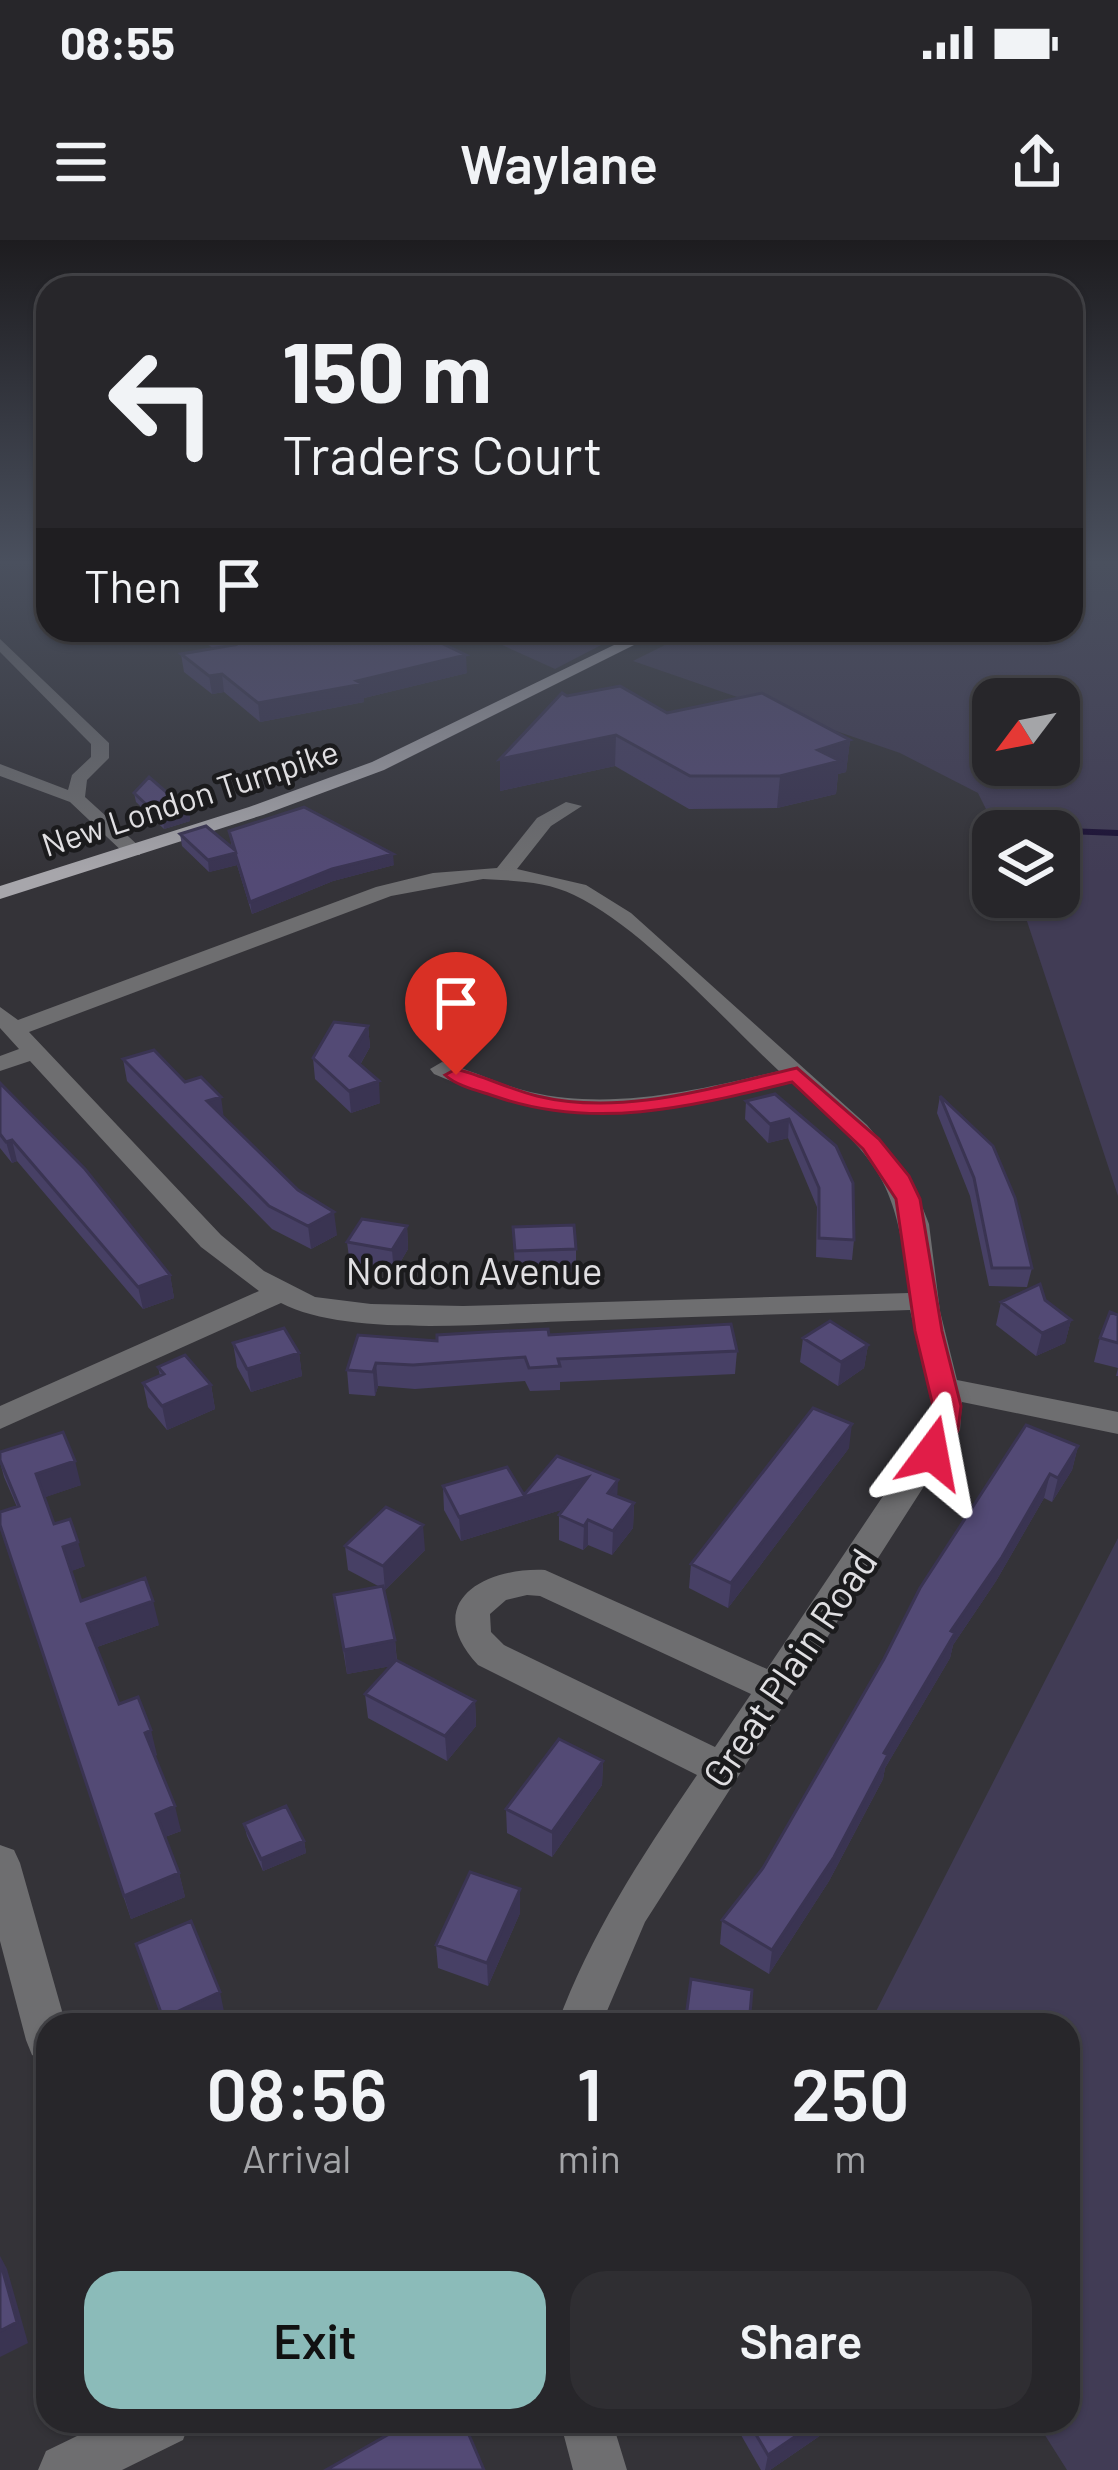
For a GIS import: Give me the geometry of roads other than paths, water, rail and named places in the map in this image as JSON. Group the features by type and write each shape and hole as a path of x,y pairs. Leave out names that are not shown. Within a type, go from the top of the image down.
{"main road":[{"name":"New London Turnpike","path":"0,893 378,766 585,665"}],"street":[{"path":"22,665 100,743 100,758 78,779 76,798"},
{"path":"0,769 28,784 76,798 134,851"},
{"path":"504,872 544,822 573,806"},
{"name":"Great Plain Road","path":"0,1064 16,1031 390,889 455,875 504,872 560,881 604,902 862,1135 898,1178 915,1224 923,1301 944,1388 947,1414 936,1446 623,1921 585,2013"},
{"name":"Nordon Avenue","path":"16,1031 211,1241 279,1293 332,1310 398,1314 923,1301"},
{"path":"442,1069 529,1101 599,1110 664,1105 797,1075"},
{"path":"0,1418 279,1293"},
{"path":"944,1388 1118,1423"},
{"path":"722,1769 491,1655 474,1635 471,1623 478,1603 509,1583 545,1583 775,1689"},
{"path":"0,1863 40,2013"},
{"path":"65,2470 137,2433"},
{"path":"589,2433 600,2470"}],"waterway":[{"path":"1080,832 1118,833"}]}
